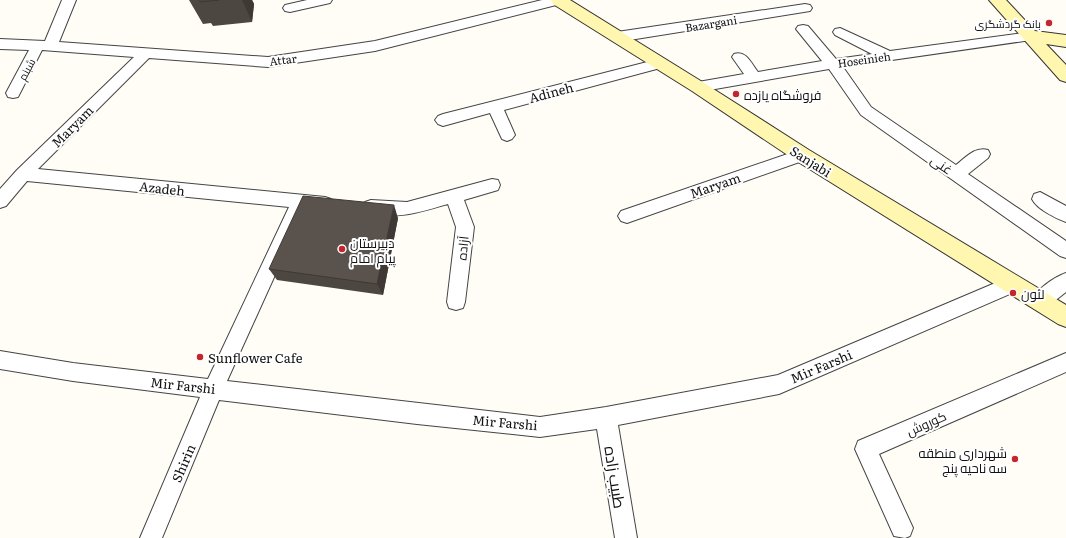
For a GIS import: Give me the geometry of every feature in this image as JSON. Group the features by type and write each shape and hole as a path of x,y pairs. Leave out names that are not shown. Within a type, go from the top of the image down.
{"street":[{"name":"شبنم","path":"13,93 44,45 69,0"},
{"path":"290,8 326,0"},
{"name":"Attar","path":"0,44 44,45 268,62 375,46 559,0"},
{"name":"Sanjabi","path":"559,0 698,87 802,155 1066,317"},
{"path":"997,0 1066,76"},
{"name":"Bazargani","path":"617,37 805,8"},
{"name":"غنی","path":"803,29 833,64 866,111 1066,251"},
{"path":"840,32 888,56"},
{"path":"1031,36 1066,40"},
{"name":"Hoseinieh","path":"698,87 833,64 1031,36"},
{"name":"Maryam","path":"0,201 23,174 146,53"},
{"path":"739,57 754,77"},
{"name":"Adineh","path":"443,120 659,64"},
{"path":"495,107 507,135"},
{"path":"956,174 982,154"},
{"name":"Maryam","path":"627,216 802,155"},
{"name":"Azadeh","path":"23,174 300,202 407,209 492,185"},
{"name":"آزاده","path":"454,196 465,227 456,302"},
{"path":"1040,199 1066,216 1049,239"},
{"path":"214,388 300,202"},
{"path":"1040,301 1066,281"},
{"name":"Mir Farshi","path":"0,360 73,372 410,413 540,427 606,417 779,384 1012,284"},
{"name":"کوروش","path":"902,528 866,449 1066,362"},
{"name":"Shirin","path":"151,538 214,388"},
{"name":"طبیب زاده","path":"606,417 626,538"}],"building":[{"path":"200,0 219,0 200,2"},
{"name":"دبیرستان پیام امام","path":"303,196 394,205 377,284 269,269"}],"place":[{"name":"بانک گردشگری","path":"1049,23"},
{"name":"فروشگاه یازده","path":"736,94"},
{"name":"دبیرستان پیام امام","path":"342,249"},
{"name":"لئون","path":"1013,293"},
{"name":"Sunflower Cafe","path":"200,357"},
{"name":"شهرداری منطقه سه ناحیه پنج","path":"1015,459"}]}
